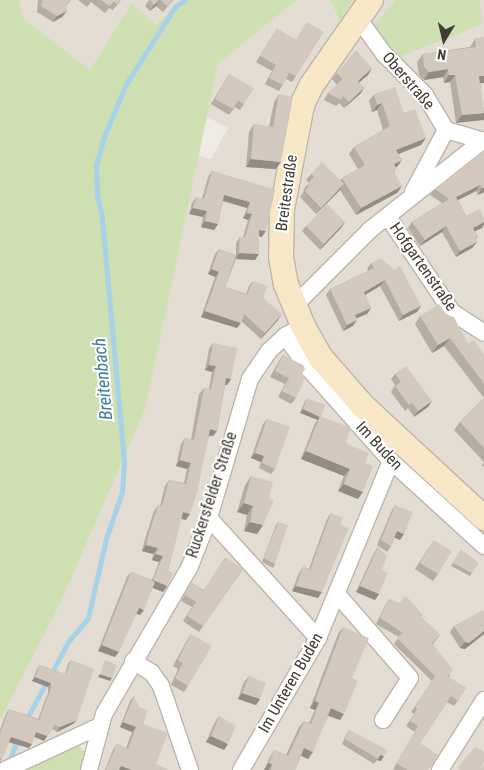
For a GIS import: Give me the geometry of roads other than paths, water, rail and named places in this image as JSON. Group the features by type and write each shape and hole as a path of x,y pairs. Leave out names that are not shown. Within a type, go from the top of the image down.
{"street":[{"name":"Oberstraße","path":"365,9 384,54 425,95 446,130"},
{"name":"Breitestraße","path":"365,9 311,86 296,128 280,232 281,257 294,323 321,358 363,406 481,516"},
{"path":"409,199 446,130 482,142"},
{"path":"294,323 371,229 482,142"},
{"name":"Hofgartenstraße","path":"388,217 452,312 484,333"},
{"name":"Im Buden","path":"294,323 308,369 391,461 484,546"},
{"name":"Ruckersfelder Straße","path":"89,770 100,726 134,661 190,566 209,518 250,379 264,357 294,323"},
{"name":"Im Unteren Buden","path":"241,770 318,638 391,461"},
{"path":"209,518 318,638"},
{"path":"337,594 410,678 383,720"},
{"path":"134,661 152,673 161,686 190,770"},
{"path":"440,770 484,700"},
{"path":"5,770 100,726"}],"waterway":[{"name":"Breitenbach","path":"51,674 68,642 88,618 106,539 122,492 124,461 102,217 97,196 96,166 104,137 126,84 175,7 185,0"},
{"name":"Breitenbach","path":"26,720 47,681"},
{"name":"Breitenbach","path":"11,756 18,739"}]}
